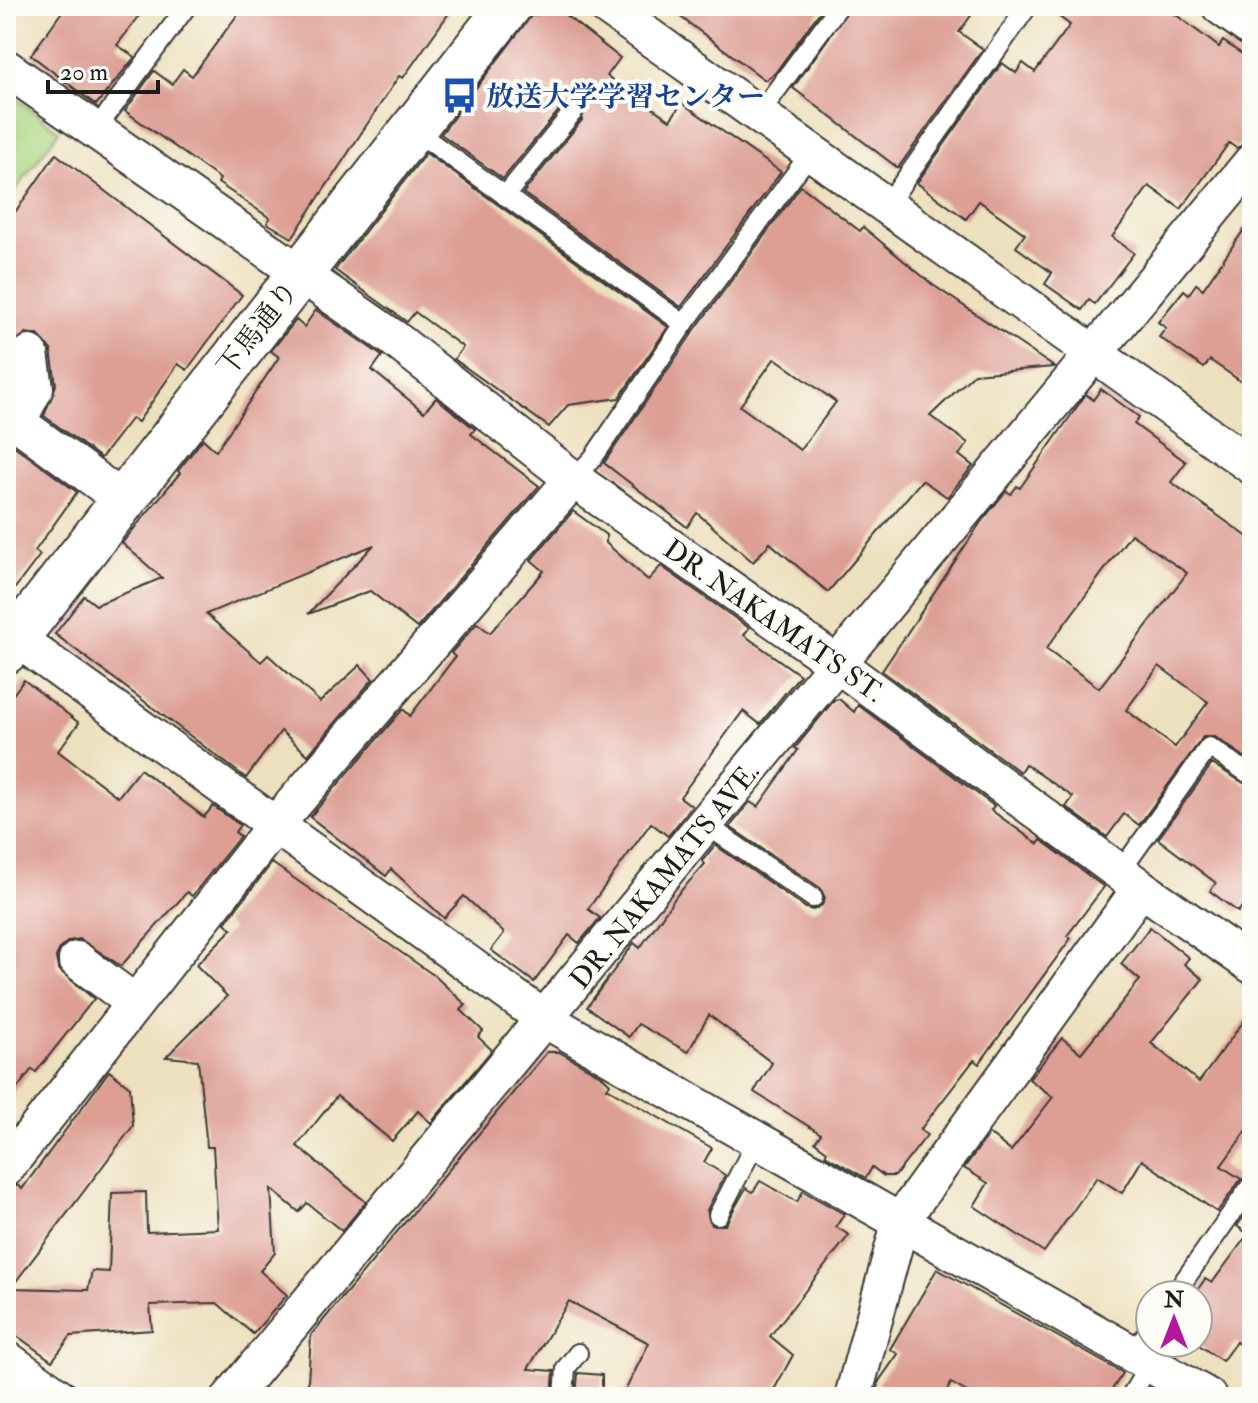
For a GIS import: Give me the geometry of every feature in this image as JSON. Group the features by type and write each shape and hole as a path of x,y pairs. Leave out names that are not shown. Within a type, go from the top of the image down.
{"street":[{"name":"下馬通り","path":"9,640 123,500 509,6"},
{"path":"606,6 1252,466"},
{"path":"1220,6 1252,29"},
{"name":"DR. NAKAMATS ST.","path":"6,68 393,338 573,479 836,663 1252,965"},
{"name":"DR. NAKAMATS AVE.","path":"231,1397 546,1020 836,663 1252,162"},
{"path":"30,354 35,388 12,418 123,500"},
{"path":"6,1168 276,824 573,479"},
{"path":"9,640 276,824 546,1020 901,1220 1134,1344"},
{"path":"853,1397 901,1220 1131,880"},
{"path":"77,960 135,1003"},
{"path":"6,1359 59,1397"},
{"path":"1157,1359 1208,1397"}],"lane":[{"path":"95,131 187,6"},
{"path":"759,114 839,6"},
{"path":"887,205 1028,6"},
{"path":"505,196 573,112"},
{"path":"412,129 684,324"},
{"path":"573,479 593,458 684,324 812,151"},
{"path":"1131,880 1209,747 1252,776"},
{"path":"705,824 813,898"},
{"path":"718,1215 757,1140"},
{"path":"1185,1279 1252,1184"},
{"path":"564,1397 566,1368 578,1353"},
{"path":"1130,1397 1141,1359"}],"green space":[{"path":"6,91 59,131 6,203"}],"building":[{"path":"66,6 147,6 117,45 135,57 96,105 31,55"},
{"path":"244,6 454,6 403,78 399,76 292,238 267,223 270,218 218,183 220,179 125,111 154,71 172,84 183,69 192,76"},
{"path":"666,6 824,6 775,73 765,80"},
{"path":"851,6 978,6 959,32 983,49 898,168 793,88"},
{"path":"1045,6 1164,6 1219,47 1223,41 1252,61 1252,142 1236,148 1229,143 1181,209 1149,186 1112,237 1134,253 1095,304 1089,300 1082,310 1045,284 1052,273 1016,247 1025,234 979,201 966,219 917,183 1002,63 1016,73 1023,63 1035,72 1070,25"},
{"path":"559,10 620,58 607,76 670,120 682,103 781,172 681,307 523,193 582,120 584,108 580,102 564,104 503,179 441,134 531,16"},
{"path":"426,153 668,327 619,398 568,405 549,427 454,359 463,347 415,312 407,322 335,270"},
{"path":"56,154 242,295 187,370 178,364 138,422 132,418 101,458 44,416 56,385 51,350 38,335 26,333 11,346 13,384 6,393 6,225"},
{"path":"801,186 860,231 863,227 933,285 1054,367 974,374 930,416 968,443 959,455 973,466 947,497 922,480 828,592 770,543 753,562 697,513 687,527 604,463 694,331","holes":["775,358 836,402 800,450 740,406"]},
{"path":"1252,218 1252,389 1210,360 1204,368 1159,337 1166,328 1158,322 1184,290 1189,294 1196,284 1203,289"},
{"path":"316,310 382,356 372,370 424,412 436,398 475,429 471,434 539,486 417,628 370,591 308,614 374,545 206,614 261,662 268,655 320,702 360,665 373,679 308,755 281,731 246,778 55,634 84,596 96,605 162,578 122,543 180,473 178,471 203,439 216,451 279,357 271,351 296,320 304,327"},
{"path":"1101,389 1139,417 1134,424 1186,462 1171,482 1252,540 1252,762 1215,737 1203,737 1139,825 1124,814 1107,837 1066,807 1073,797 1025,764 1020,772 882,671 981,522 1006,491 1011,494 1017,486 1020,488 1086,394 1093,400","holes":["1131,534 1187,573 1099,688 1046,649","1159,666 1208,702 1175,747 1126,710"]},
{"path":"6,440 77,492 35,551 40,555 6,600"},
{"path":"573,511 606,535 606,543 648,580 661,566 749,628 744,635 800,675 760,724 743,711 680,797 692,806 668,836 651,823 588,909 600,918 579,943 569,935 534,982 491,950 504,933 464,896 444,918 391,869 386,876 310,817 403,709 410,716 455,657 451,653 477,623 490,633 544,571 531,560"},
{"path":"24,680 79,723 58,751 118,797 140,769 204,817 213,806 240,825 235,832 240,836 192,896 187,892 121,966 80,939 69,941 61,947 56,957 58,969 94,999 36,1072 32,1069 6,1103 6,704"},
{"path":"839,699 854,712 858,705 994,806 991,810 1038,844 1041,840 1104,887 1067,936 1071,938 979,1064 974,1060 920,1130 927,1135 895,1176 884,1176 872,1167 866,1178 825,1155 827,1151 815,1142 821,1134 754,1092 772,1063 709,1015 688,1052 638,1024 629,1037 587,1007 634,943 640,948 677,895 705,864 702,861 715,845 806,908 813,910 822,905 825,898 820,888 730,827 750,802 758,807 798,750 795,748 834,700"},
{"path":"1212,764 1252,788 1252,893 1238,912 1210,891 1216,883 1158,839"},
{"path":"272,863 435,976 466,1005 461,1010 483,1031 478,1037 492,1050 431,1123 418,1111 392,1141 337,1096 297,1146 366,1202 342,1231 307,1203 299,1212 271,1189 275,1253 260,1271 287,1295 253,1334 217,1303 150,1305 152,1330 71,1336 52,1361 6,1328 6,1189 17,1185 22,1189 109,1071 130,1087 133,1126 11,1288 88,1290 92,1271 109,1272 112,1193 146,1192 147,1232 218,1229 213,1147 207,1147 198,1060 166,1057 227,996 196,965 232,929 225,923"},
{"path":"1150,927 1189,958 1184,964 1203,979 1151,1043 1199,1082 1252,1010 1252,1123 1221,1166 1241,1179 1217,1212 1142,1160 1122,1193 1097,1177 1044,1252 974,1206 988,1183 964,1168 989,1134 1011,1151 1053,1097 1029,1079 1062,1038 1081,1053 1140,980 1121,964"},
{"path":"547,1052 559,1052 602,1076 610,1084 607,1088 712,1148 704,1162 725,1175 707,1210 712,1225 725,1225 746,1188 753,1192 760,1181 797,1202 803,1191 844,1214 836,1227 849,1235 770,1336 793,1355 770,1397 622,1397 649,1343 569,1301 528,1369 554,1371 552,1397 307,1397 311,1335"},
{"path":"1252,1205 1252,1354 1236,1342 1222,1361 1214,1355 1214,1280 1248,1234 1237,1226"},
{"path":"937,1269 1123,1373 1107,1397 976,1397 951,1383 943,1397 875,1397 879,1381 898,1354 890,1349"},
{"path":"578,1373 602,1375 602,1397 576,1397"}],"place":[{"name":"放送大学学習センター","path":"460,96"}]}
